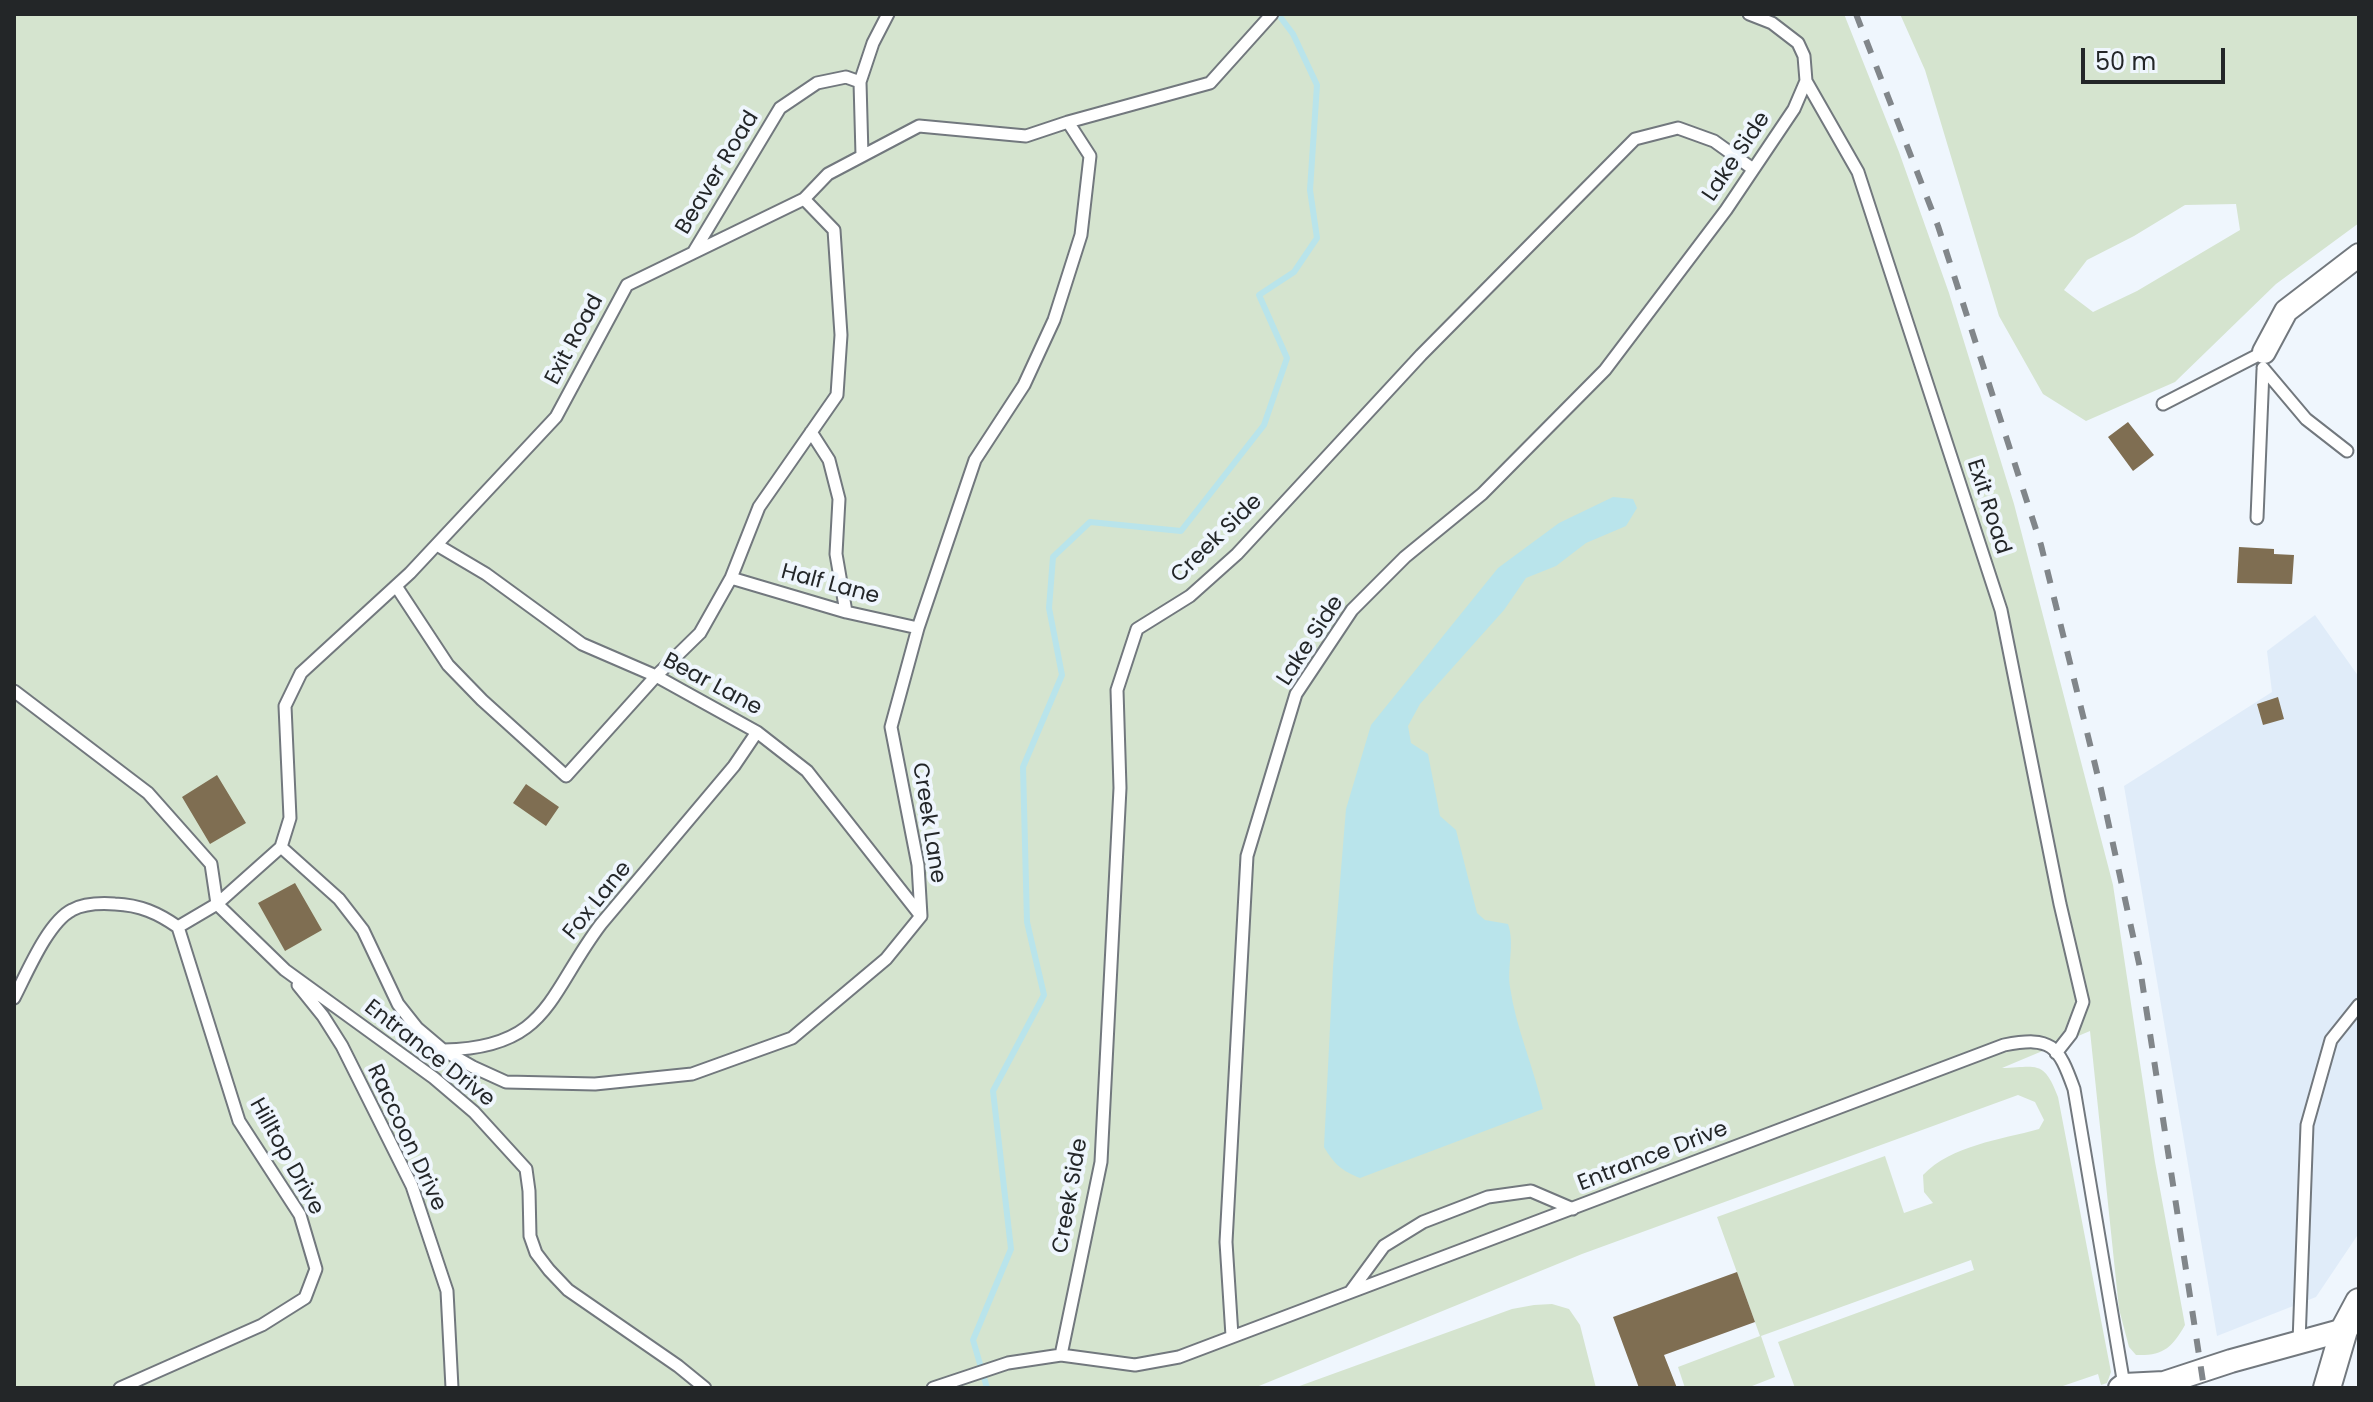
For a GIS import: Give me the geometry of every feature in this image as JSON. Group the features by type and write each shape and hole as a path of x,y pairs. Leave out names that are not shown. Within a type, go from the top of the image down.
{"street":[{"path":"2264,361 2286,311 2359,255"},
{"path":"2327,1388 2344,1330 2359,1302"},
{"path":"2122,1387 2162,1386 2231,1361 2344,1330"}],"lane":[{"path":"862,155 860,82 873,43 888,14"},
{"name":"Exit Road","path":"281,847 290,818 285,706 301,673 437,545 556,417 627,285 804,199 828,174 919,126 1026,136 1210,83 1272,14"},
{"name":"Exit Road","path":"1749,14 1772,23 1798,43 1804,56 1806,81 1858,172 2001,610 2060,904 2083,1002 2071,1034 2056,1053"},
{"name":"Beaver Road","path":"693,253 780,108 817,83 846,77 860,82"},
{"name":"Lake Side","path":"1232,1336 1226,1242 1247,856 1296,694 1352,610 1405,557 1482,494 1605,370 1726,210 1794,109 1806,81"},
{"name":"Creek Lane","path":"281,847 339,899 363,930 398,1004 417,1028 443,1050 506,1082 595,1084 692,1074 792,1038 886,959 921,916 918,865 891,727 918,628 975,460 1024,385 1054,320 1081,235 1090,156 1068,122"},
{"name":"Creek Side","path":"1061,1355 1101,1162 1120,788 1117,690 1137,629 1190,596 1237,554 1421,355 1635,139 1678,128 1714,141 1753,169"},
{"path":"396,586 448,665 566,776 656,676 700,633 731,578 759,507 837,395 841,335 834,230 804,199"},
{"path":"2163,404 2264,361"},
{"path":"2264,361 2306,419 2347,451"},
{"path":"2257,518 2264,361"},
{"path":"811,432 829,460 839,499 836,554 846,612"},
{"name":"Bear Lane","path":"437,545 486,574 582,644 656,676 757,732 807,771 921,916"},
{"name":"Half Lane","path":"731,578 846,612 918,628"},
{"path":"15,693 148,793 211,864 217,904"},
{"name":"Fox Lane","path":"443,1050 474,1049 503,1042 530,1026 551,1005 591,937 734,766 757,732"},
{"path":"14,998 51,931 71,910 98,903 136,905 160,914 178,927 217,904 281,847"},
{"name":"Entrance Drive","path":"217,904 285,970 434,1078 474,1112 526,1169 530,1236 536,1253 549,1270 568,1290 705,1388"},
{"name":"Hilltop Drive","path":"120,1388 262,1325 305,1298 316,1269 300,1215 239,1121 178,927"},
{"name":"Raccoon Drive","path":"285,970 323,1016 342,1046 412,1186 447,1291 452,1388"},
{"path":"2299,1342 2307,1125 2331,1040 2359,1005"},
{"name":"Entrance Drive","path":"933,1388 1008,1363 1061,1355 1135,1365 1179,1357 2004,1045 2034,1039 2050,1046 2056,1053"},
{"path":"2056,1053 2064,1061 2074,1089 2122,1387"},
{"path":"1350,1293 1384,1246 1423,1222 1488,1197 1531,1191 1573,1209"}],"shaded area":[{"path":"2315,615 2359,677 2359,1233 2316,1297 2217,1336 2124,786 2272,692 2267,651"}],"green space":[{"path":"14,14 1844,14 1899,152 1949,293 2014,504 2113,885 2155,1162 2185,1325 2171,1345 2160,1352 2136,1355 2129,1347 2119,1309 2090,1031 2002,1068 2038,1068 2048,1076 2058,1097 2111,1372 2107,1383 2101,1385 2098,1374 2057,1388 1795,1388 1778,1342 1974,1270 1971,1260 1761,1336 1775,1377 1747,1388 1685,1388 1678,1367 1760,1336 1717,1217 1885,1156 1904,1213 1933,1203 1924,1192 1923,1175 1935,1165 1962,1150 2039,1129 2044,1120 2035,1102 2018,1095 1582,1254 1254,1388 14,1388"},
{"path":"1900,14 2359,14 2359,223 2276,284 2175,382 2086,421 2043,394 1999,316 1925,70","holes":["2236,204 2240,230 2137,291 2093,312 2064,290 2087,260 2185,205"]},
{"path":"1552,1304 1569,1309 1580,1325 1596,1388 1294,1388 1512,1309"}],"water":[{"path":"1613,497 1633,499 1637,508 1626,526 1586,543 1556,566 1526,578 1504,610 1420,704 1408,726 1411,743 1428,754 1440,816 1456,830 1477,913 1485,920 1508,924 1511,939 1509,979 1513,1003 1543,1109 1360,1178 1339,1166 1324,1147 1333,967 1346,809 1371,725 1498,568 1559,523"}],"building":[{"path":"2128,422 2154,455 2133,471 2108,437"},
{"path":"2239,547 2274,549 2274,554 2294,555 2292,584 2237,583"},
{"path":"2278,697 2284,719 2263,725 2257,704"},
{"path":"217,775 246,823 210,844 182,797"},
{"path":"526,784 559,807 546,826 513,803"},
{"path":"295,883 322,930 285,951 258,903"},
{"path":"1737,1272 1755,1322 1664,1355 1677,1388 1639,1388 1613,1317"}],"waterway":[{"path":"987,1388 973,1340 1011,1249 993,1091 1044,995 1027,922 1023,767 1062,675 1049,608 1053,557 1090,522 1181,531 1264,425 1287,358 1259,295 1294,272 1317,238 1310,190 1317,85 1293,34 1278,14"}],"railway":[{"path":"1856,14 1938,226 2041,545 2101,789 2140,968 2204,1388"}]}
